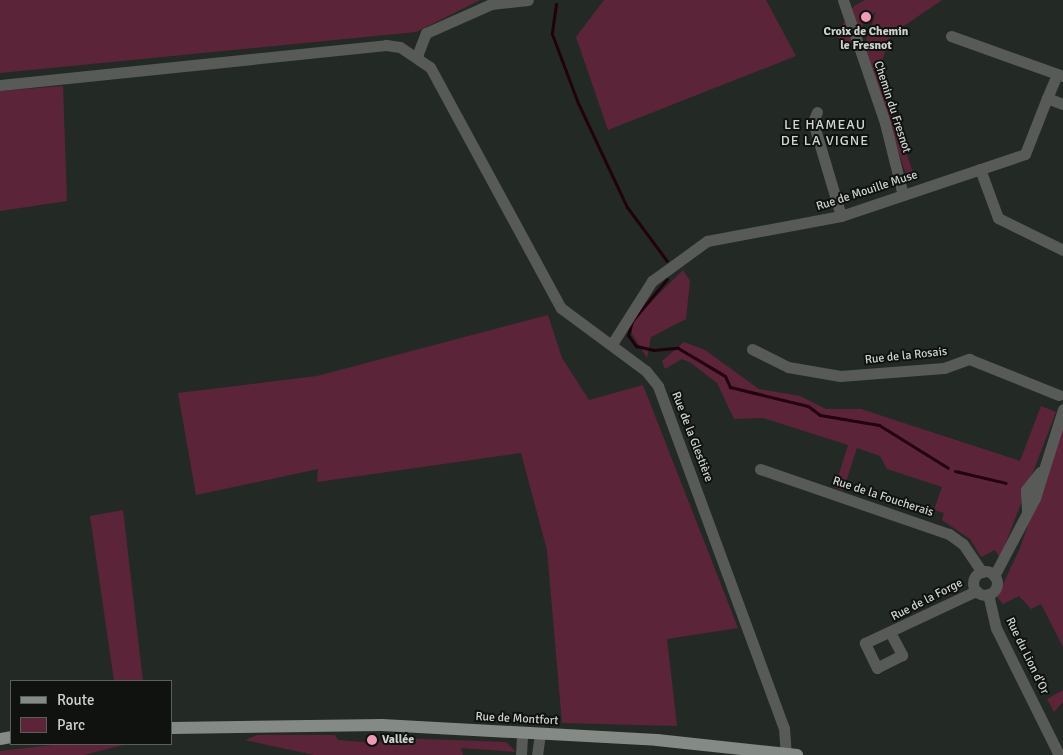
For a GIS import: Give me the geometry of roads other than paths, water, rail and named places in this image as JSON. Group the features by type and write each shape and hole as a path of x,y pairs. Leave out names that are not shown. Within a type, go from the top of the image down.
{"main road":[{"name":"Rue de Montfort","path":"172,728 364,725 540,734 791,754"}],"street":[{"path":"0,85 386,45 418,56 426,33 490,2 528,0"},
{"name":"Chemin du Fresnot","path":"843,0 885,123 903,195"},
{"path":"951,36 1060,75"},
{"name":"Rue de la Glestière","path":"418,56 444,88 547,288 582,327 612,344 646,371 674,422 784,728 791,754"},
{"name":"Rue de Mouille Muse","path":"612,344 652,281 707,241 841,216 1025,154 1047,98 1060,75"},
{"path":"1047,98 1063,104"},
{"path":"817,112 813,122 841,216"},
{"path":"980,169 998,218 1063,250"},
{"name":"Rue de la Rosais","path":"752,349 788,367 840,376 944,368 969,359 1062,395"},
{"path":"994,576 982,572 973,580 976,592 988,594 996,587 994,576 1011,550 1027,510 1035,498 1040,472 1063,409"},
{"name":"Rue de la Foucherais","path":"760,469 949,534 963,544 982,572"},
{"name":"Rue de la Forge","path":"891,634 976,592"},
{"name":"Rue du Lion d'Or","path":"988,594 996,628 1059,755"},
{"path":"521,755 522,733"},
{"path":"537,755 540,734"}],"waterway":[{"path":"556,4 552,34 578,103 627,207 667,261"},
{"path":"667,279 632,321 628,335 636,346 653,350 678,348 725,376 730,387 808,406 820,415 879,425 948,468"},
{"path":"955,471 1006,483"}],"place":[{"name":"Croix de Chemin le Fresnot","path":"866,17"},
{"name":"Vallée","path":"372,740"}],"district":[{"name":"LE HAMEAU DE LA VIGNE","path":"825,134"}]}
